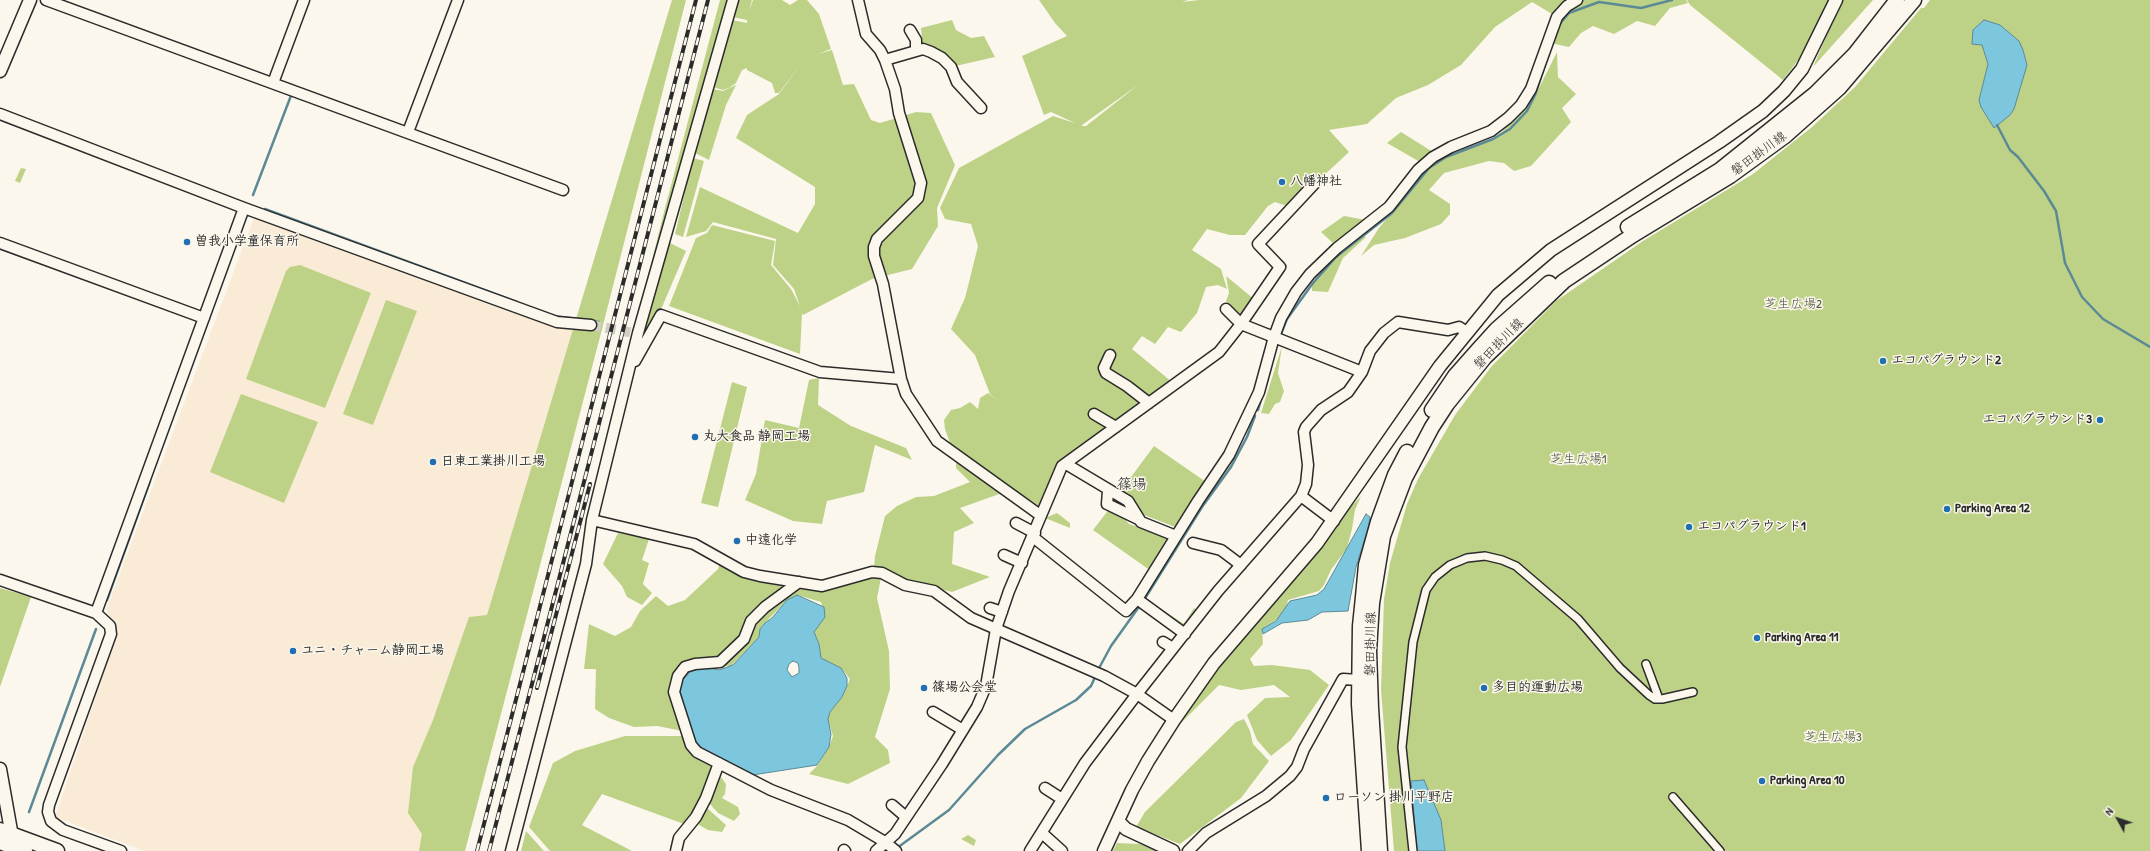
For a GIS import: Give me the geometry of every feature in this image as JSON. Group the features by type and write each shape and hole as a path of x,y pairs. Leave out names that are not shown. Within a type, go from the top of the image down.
{"main road":[{"name":"磐田掛川線","path":"1369,851 1361,741 1359,680 1360,626 1366,572 1378,522 1395,476 1409,448 1431,411 1455,376 1498,329 1572,265 1631,225 1720,170 1815,94 1855,54 1898,0"},
{"name":"磐田掛川線","path":"1380,851 1369,651 1372,603 1383,536 1405,478 1432,427 1447,404 1485,357 1564,281 1633,235 1730,176 1784,136 1839,88 1914,0"},
{"path":"11,843 57,851"}],"street":[{"path":"0,69 30,0"},
{"path":"46,0 563,190"},
{"path":"273,83 304,0"},
{"path":"408,132 458,0"},
{"path":"511,851 586,564 592,520 629,370 733,0"},
{"path":"858,0 866,34 880,50 886,60 895,89 898,113 921,183 918,198 878,239 874,247 874,256 883,284 906,394 937,442 1040,515"},
{"path":"1016,523 1034,535 1126,611 1137,599 1229,455 1259,392 1274,337 1281,318 1296,292 1310,274 1337,248 1389,207 1418,170 1433,157 1451,147 1490,131 1508,118 1521,105 1531,89 1557,17 1567,6 1577,0"},
{"path":"1104,851 1135,784 1174,720 1214,663 1334,521 1361,478 1408,411 1467,332 1498,295 1552,250 1725,138 1763,111 1784,91 1802,69 1836,0"},
{"path":"910,30 916,40 916,51"},
{"path":"886,60 923,49 942,58 951,67 957,82 980,108"},
{"path":"0,114 244,208 557,322 591,325"},
{"path":"891,847 895,834 963,730 986,686 996,629 1034,535 1040,515 1062,466 1219,352 1241,324 1280,267 1258,244 1315,183"},
{"path":"96,613 244,208"},
{"path":"0,244 204,318"},
{"path":"1226,309 1241,324 1362,372"},
{"path":"629,370 661,314 820,372 902,380"},
{"path":"1030,851 1085,763 1137,694 1241,565 1301,496 1306,484 1308,465 1304,432 1306,427 1321,410 1348,392 1362,372 1370,351 1384,333 1398,322 1448,330 1459,327 1467,332"},
{"path":"1110,354 1104,368 1106,373 1127,386 1149,403"},
{"path":"1094,414 1116,427"},
{"path":"1066,464 1128,501 1139,520 1176,536"},
{"path":"1301,496 1334,521"},
{"path":"592,520 694,544 744,572 822,586 872,572 882,573 905,585 934,590 971,618 1104,676 1137,694 1174,720"},
{"path":"1192,543 1221,550 1241,565"},
{"path":"1004,555 1022,563"},
{"path":"1413,851 1402,747 1413,642 1426,590 1435,577 1450,565 1467,558 1485,556 1502,560 1516,566 1578,619 1620,668 1649,695 1659,699 1693,692"},
{"path":"0,580 96,613 110,626 111,634 49,805 48,812 51,821 63,830 121,851"},
{"path":"799,582 765,607 751,620 749,631 744,639 720,662 695,664 685,667 678,676 674,692 691,745 697,752 771,790 848,820 891,847"},
{"path":"1137,599 1185,634"},
{"path":"990,608 1002,612"},
{"path":"1162,642 1173,648"},
{"path":"1646,664 1659,699"},
{"path":"1188,851 1206,833 1266,796 1290,776 1297,767 1304,749 1343,679 1359,680"},
{"path":"933,712 963,730"},
{"path":"676,851 679,838 696,816 706,798 719,764"},
{"path":"0,768 11,843"},
{"path":"1045,788 1062,800"},
{"path":"1673,797 1720,851"},
{"path":"892,805 906,817"},
{"path":"1118,821 1126,830 1173,851"},
{"path":"1042,833 1062,851"},
{"path":"876,851 891,847"}],"shaded area":[{"path":"254,218 584,334 448,851 144,851 55,817 118,631 106,610"}],"green space":[{"path":"672,0 686,0 601,333 465,851 419,851 422,834 408,813 413,767 433,720 469,617 487,615"},
{"path":"720,0 731,0 635,329 664,212"},
{"path":"736,0 752,0 749,11 753,0 782,0 790,5 798,0 807,0 819,14 831,49 818,54 832,50 843,85 854,84 871,120 880,123 916,112 931,113 955,165 937,208 938,226 912,269 872,279 803,315 802,313 800,354 669,306 696,238 707,233 712,225 775,241 771,265 791,289 800,306 794,289 773,265 776,239 713,222 706,231 686,237 700,187 798,233 815,204 815,187 736,138 747,115 779,94 801,64 779,93 775,93 772,83 747,70 747,68 742,70 736,83 729,88 723,90 713,87 732,20 747,23 747,20 732,17"},
{"path":"1039,0 1188,0 1182,2 1199,0 1686,0 1688,3 1670,8 1655,26 1637,21 1614,34 1593,26 1581,33 1569,47 1550,43 1557,17 1532,2 1495,27 1461,65 1428,85 1396,98 1367,124 1329,130 1349,152 1290,207 1275,202 1268,206 1245,235 1230,235 1207,229 1192,250 1221,269 1227,289 1218,285 1206,287 1197,313 1181,332 1168,327 1155,344 1142,336 1132,349 1172,382 1140,401 1060,466 1039,506 983,468 1005,492 960,508 974,523 954,532 952,564 990,577 952,592 908,581 874,568 875,556 885,516 897,506 916,497 934,496 970,482 956,468 956,460 945,429 944,420 951,410 960,408 970,402 978,409 980,398 988,393 997,400 990,394 975,355 951,329 965,298 978,246 971,224 945,219 940,208 959,168 1053,116 1075,123 1051,112 1044,115 1022,56 1067,36 1055,23","holes":["1138,85 1086,126 1082,125"]},
{"path":"1687,0 1836,0 1825,24 1783,80 1690,5"},
{"path":"1842,0 1873,0 1813,67"},
{"path":"1930,0 2150,0 2150,851 1394,851 1381,690 1384,599 1390,563 1407,504 1418,479 1455,415 1491,367 1556,301 1643,241 1753,174 1812,127 1855,87 1921,8 1924,8"},
{"path":"952,20 956,30 971,38 984,36 995,57 951,67 923,49 921,28"},
{"path":"1557,52 1558,77 1576,94 1562,108 1571,122 1531,166 1514,171 1504,163 1489,161 1444,173 1429,190 1450,204 1450,214 1441,224 1405,238 1374,245 1361,256 1379,228 1429,168 1447,157 1497,137 1532,102"},
{"path":"736,85 726,105 709,160 695,153 713,89 723,91"},
{"path":"1401,132 1433,152 1420,162 1387,143"},
{"path":"693,158 704,161 683,237 675,234"},
{"path":"21,168 26,169 20,183 15,181"},
{"path":"1344,216 1366,220 1334,244 1321,232"},
{"path":"1361,235 1366,237 1343,258 1328,292 1312,291 1312,285 1331,263"},
{"path":"670,243 686,251 662,307 657,312 648,328 644,328"},
{"path":"300,265 371,293 325,408 246,379 286,271 290,267"},
{"path":"1226,276 1254,299 1241,318 1226,301 1229,293"},
{"path":"386,300 417,311 373,425 343,414"},
{"path":"1282,346 1278,373 1284,391 1280,402 1275,404 1269,414 1261,413"},
{"path":"819,378 818,405 851,426 906,448 912,460 875,445 864,492 827,501 822,524 793,521 745,500 756,474 765,420 799,428 809,380"},
{"path":"732,382 747,387 718,507 701,503"},
{"path":"241,394 318,422 284,503 210,472"},
{"path":"1154,446 1206,482 1175,527 1129,509 1120,485 1122,479 1131,477"},
{"path":"1361,496 1355,510 1347,548 1331,570 1324,585 1319,591 1288,600 1285,614 1262,629 1263,644 1250,659 1254,666 1272,665 1310,670 1329,685 1291,740 1271,756 1257,740 1247,715 1265,698 1290,697 1274,685 1241,690 1219,685 1172,732 1208,678 1330,535 1343,515"},
{"path":"1110,508 1116,509 1129,524 1166,536 1169,540 1151,571 1093,530"},
{"path":"1057,513 1070,523 1070,528 1045,518"},
{"path":"618,533 649,539 642,560 649,563 643,584 652,593 642,605 627,597 622,586 603,564"},
{"path":"720,562 807,584 882,573 877,598 889,651 890,689 875,737 888,750 890,763 848,784 809,774 818,765 829,747 833,736 828,719 830,712 842,697 850,679 841,668 821,659 819,644 814,632 825,617 821,602 797,595 787,600 761,627 759,637 731,666 699,666 692,669 684,677 683,731 657,726 634,727 609,718 595,709 596,669 584,669 589,624 615,636 631,627 640,611 656,596 668,606 685,600 718,569"},
{"path":"0,588 31,597 0,687"},
{"path":"1194,608 1199,612 1185,627 1163,613 1164,611 1184,624"},
{"path":"1244,719 1250,731 1253,744 1269,761 1241,798 1180,844 1136,827 1145,812 1236,722"},
{"path":"625,736 688,736 715,762 701,807 684,824 602,794 582,825 632,851 550,851 529,827 553,763 575,751"},
{"path":"721,777 726,784 725,794 722,798 738,807 740,814 734,821 718,813 709,803"},
{"path":"706,807 726,825 722,832 708,830 699,825 697,820"},
{"path":"526,831 544,851 521,851"},
{"path":"968,835 976,840 974,846 961,839"},
{"path":"1117,843 1140,844 1157,851 1113,851"}],"water":[{"path":"1984,20 2000,25 2019,41 2027,65 2014,109 2010,115 1994,128 1981,107 1979,100 1988,64 1982,45 1972,44 1973,30"},
{"path":"1366,514 1370,517 1368,528 1356,567 1348,611 1322,612 1308,620 1282,623 1263,634 1262,629 1276,621 1290,601 1317,595 1324,589"},
{"path":"797,595 824,607 825,617 814,632 819,644 821,658 841,668 847,678 847,686 842,697 830,712 828,719 831,734 829,747 817,765 746,776 692,743 680,696 680,683 691,671 701,666 719,670 733,665 759,637 760,629 772,618 787,600","holes":["793,661 798,663 799,673 792,677 787,670 789,664"]},
{"path":"1424,780 1441,820 1445,851 1417,851 1411,781"}],"waterway":[{"path":"1558,26 1569,13 1599,2 1641,8 1672,0"},
{"path":"1281,334 1287,319 1313,283 1336,257 1392,213 1429,168 1446,157 1493,139 1510,129 1527,111 1535,95 1550,50"},
{"path":"253,195 292,93"},
{"path":"1997,125 2010,150 2018,157 2044,191 2056,211 2065,263 2082,297 2103,319 2150,347"},
{"path":"265,209 517,302"},
{"path":"554,316 599,322"},
{"path":"1258,410 1269,373"},
{"path":"1144,600 1202,507 1231,467 1247,437 1255,416"},
{"path":"107,600 150,481"},
{"path":"1098,670 1111,646 1141,604"},
{"path":"29,812 96,629"},
{"path":"897,848 949,810 998,755 1025,729 1076,700 1091,686 1096,675"}],"tunnel":[{"path":"591,325 650,336"}],"railway":[{"path":"477,851 696,0"},
{"path":"489,851 708,0"},
{"path":"537,688 590,484"}],"place":[{"name":"八幡神社","path":"1282,182"},
{"name":"曽我小学童保育所","path":"187,242"},
{"name":"エコパグラウンド2","path":"1883,361"},
{"name":"エコパグラウンド3","path":"2100,420"},
{"name":"丸大食品 静岡工場","path":"695,437"},
{"name":"日東工業掛川工場","path":"433,462"},
{"name":"Parking Area 12","path":"1947,509"},
{"name":"エコパグラウンド1","path":"1689,527"},
{"name":"中遠化学","path":"737,541"},
{"name":"Parking Area 11","path":"1757,638"},
{"name":"ユニ・チャーム静岡工場","path":"293,651"},
{"name":"篠場公会堂","path":"924,688"},
{"name":"多目的運動広場","path":"1484,688"},
{"name":"Parking Area 10","path":"1762,781"},
{"name":"ローソン 掛川平野店","path":"1326,798"}],"district":[{"name":"篠場","path":"1132,485"}],"park label":[{"name":"芝生広場2","path":"1793,305"},
{"name":"芝生広場1","path":"1578,460"},
{"name":"芝生広場3","path":"1833,738"}]}
